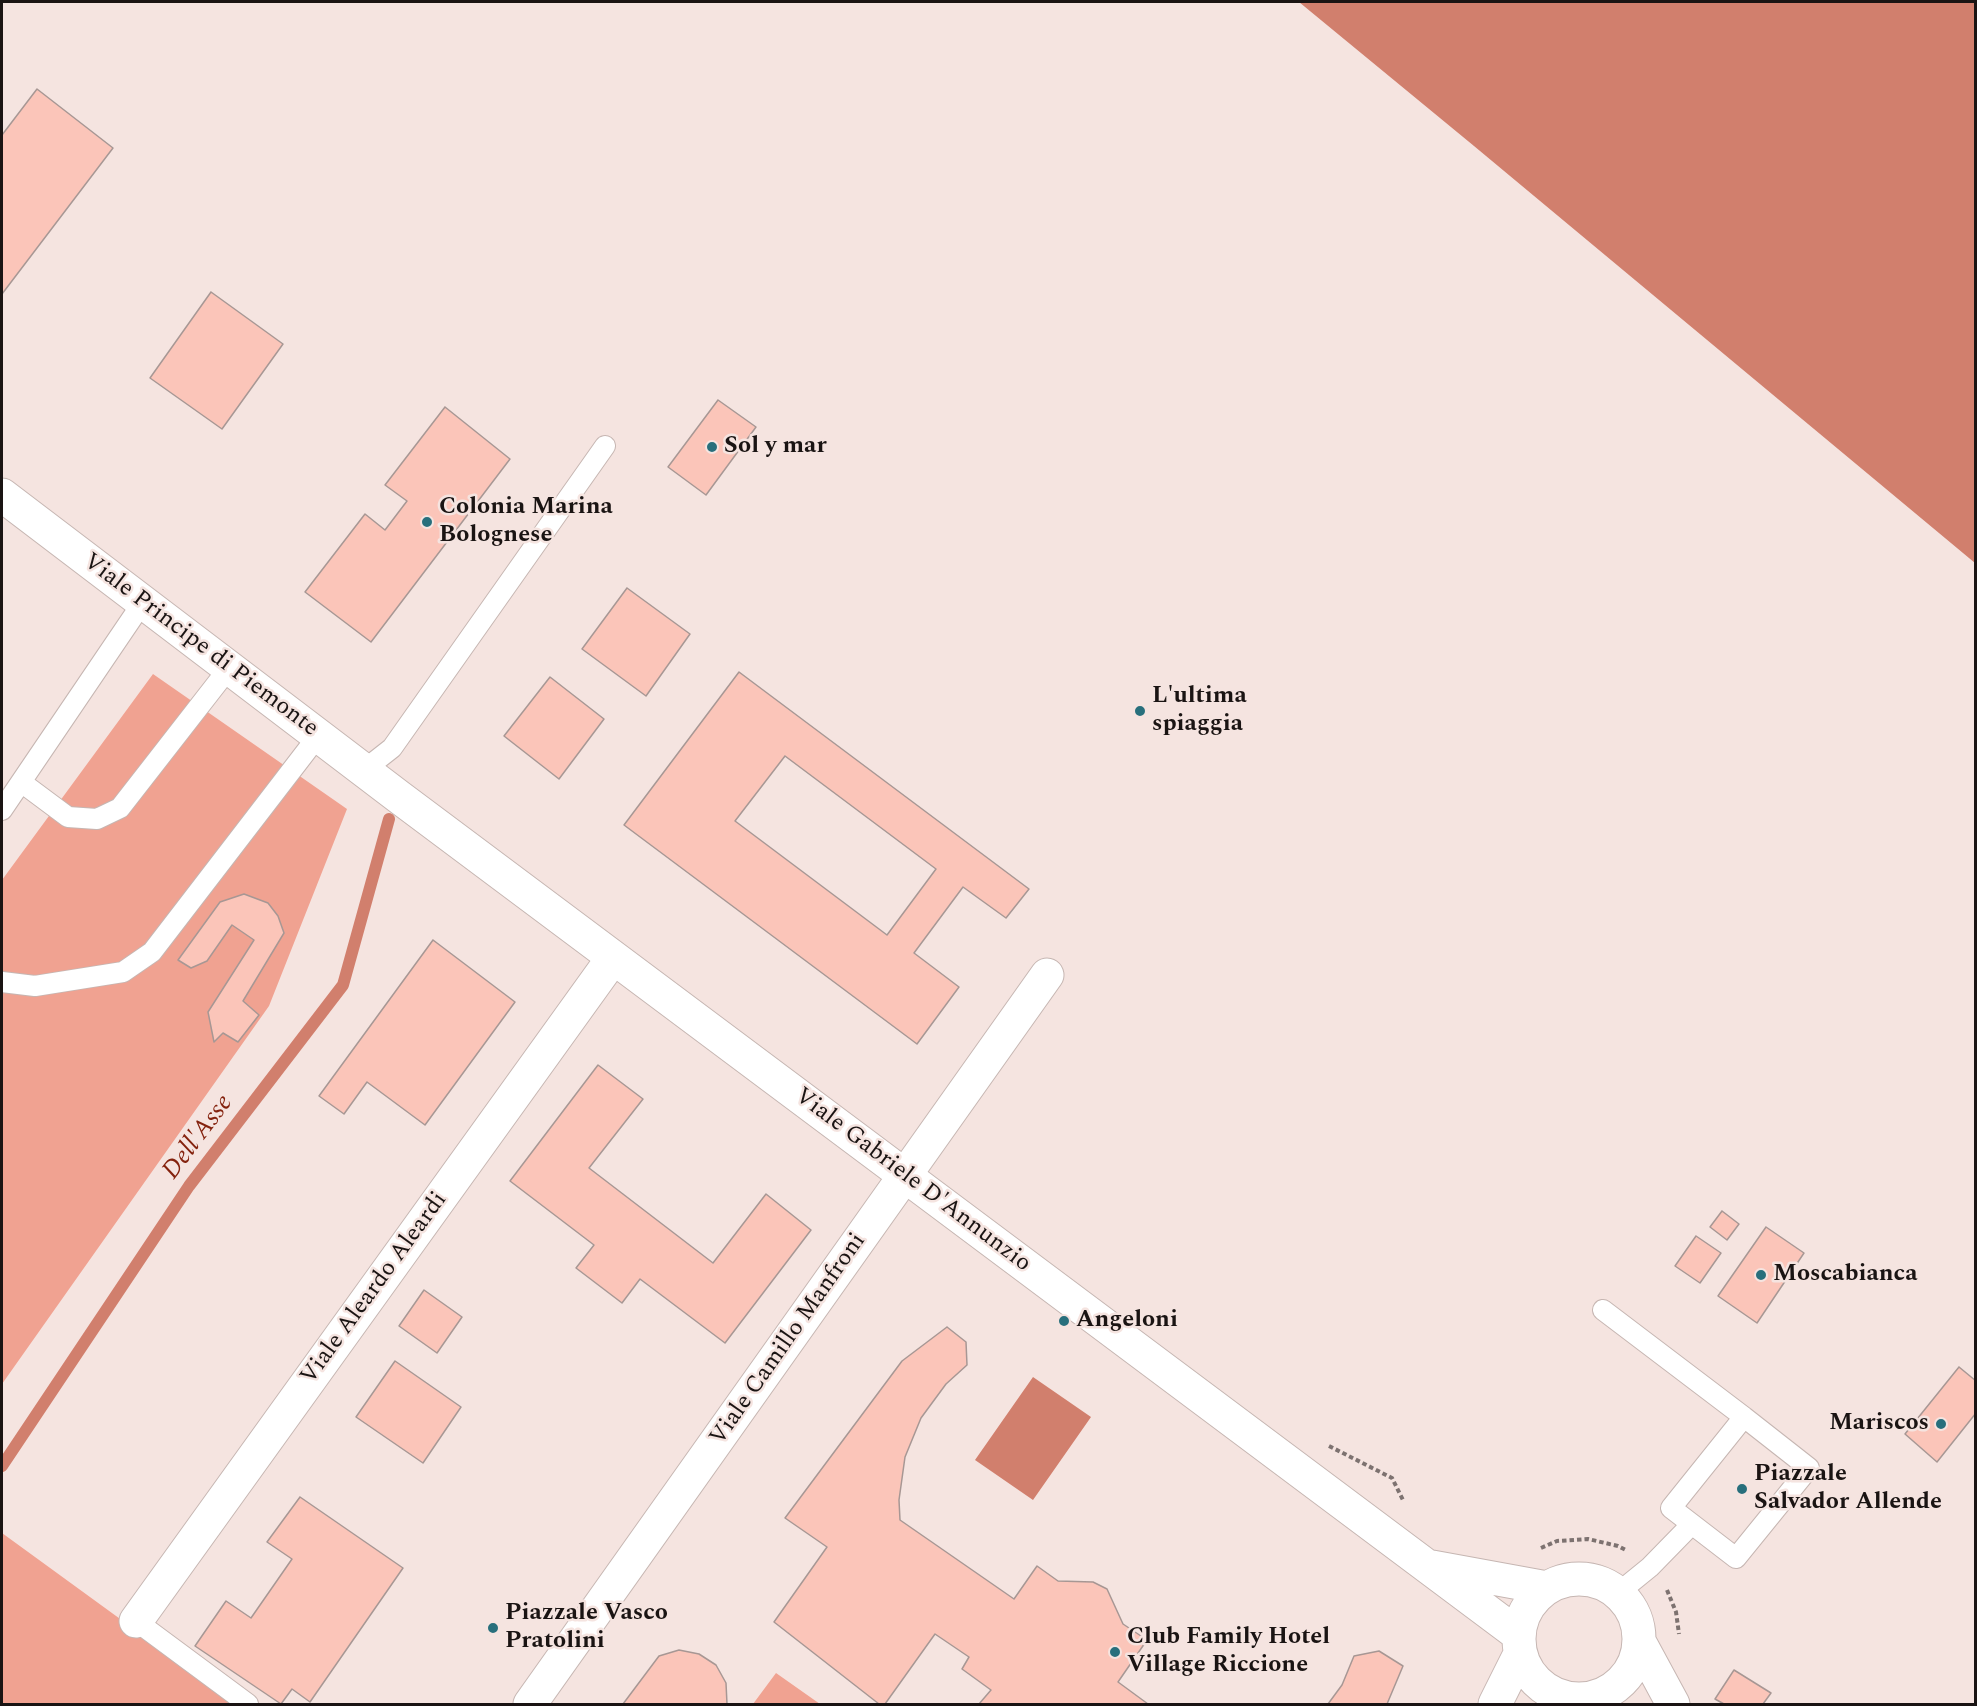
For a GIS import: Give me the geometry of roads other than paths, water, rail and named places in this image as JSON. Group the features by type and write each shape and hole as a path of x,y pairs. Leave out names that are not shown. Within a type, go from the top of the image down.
{"street":[{"name":"Viale Principe di Piemonte","path":"2,495 399,797"},
{"name":"Viale Gabriele D'Annunzio","path":"399,797 1425,1566 1520,1644"},
{"name":"Viale Aleardo Aleardi","path":"136,1621 613,958"},
{"name":"Viale Camillo Manfroni","path":"530,1704 906,1177 1047,975"},
{"name":"Viale Gabriele D'Annunzio","path":"1425,1566 1547,1588"},
{"path":"1495,1704 1520,1644 1523,1617 1533,1600 1547,1588 1565,1581 1583,1579 1602,1583 1618,1593 1631,1607 1638,1624 1640,1643 1636,1662 1626,1678 1611,1690 1585,1702 1557,1696 1540,1686 1528,1671 1520,1644"},
{"path":"1640,1643 1673,1704"}],"lane":[{"path":"364,770 392,748 605,446"},
{"path":"2,810 143,602"},
{"path":"21,782 68,817 97,819 120,808 229,668"},
{"path":"2,982 35,986 123,972 152,952 318,736"},
{"path":"1603,1310 1744,1417 1809,1468 1736,1558 1671,1508 1744,1417"},
{"path":"1618,1593 1650,1568 1692,1524"},
{"path":"136,1621 248,1704"}],"waterway":[{"name":"Dell'Asse","path":"2,1466 189,1186 343,985 389,819"}],"place":[{"name":"Sol y mar","path":"712,447"},
{"name":"Colonia Marina Bolognese","path":"427,522"},
{"name":"L'ultima spiaggia","path":"1140,711"},
{"name":"Moscabianca","path":"1761,1275"},
{"name":"Angeloni","path":"1064,1321"},
{"name":"Mariscos","path":"1941,1424"},
{"name":"Piazzale Salvador Allende","path":"1742,1489"},
{"name":"Piazzale Vasco Pratolini","path":"493,1628"},
{"name":"Club Family Hotel Village Riccione","path":"1115,1652"}]}
